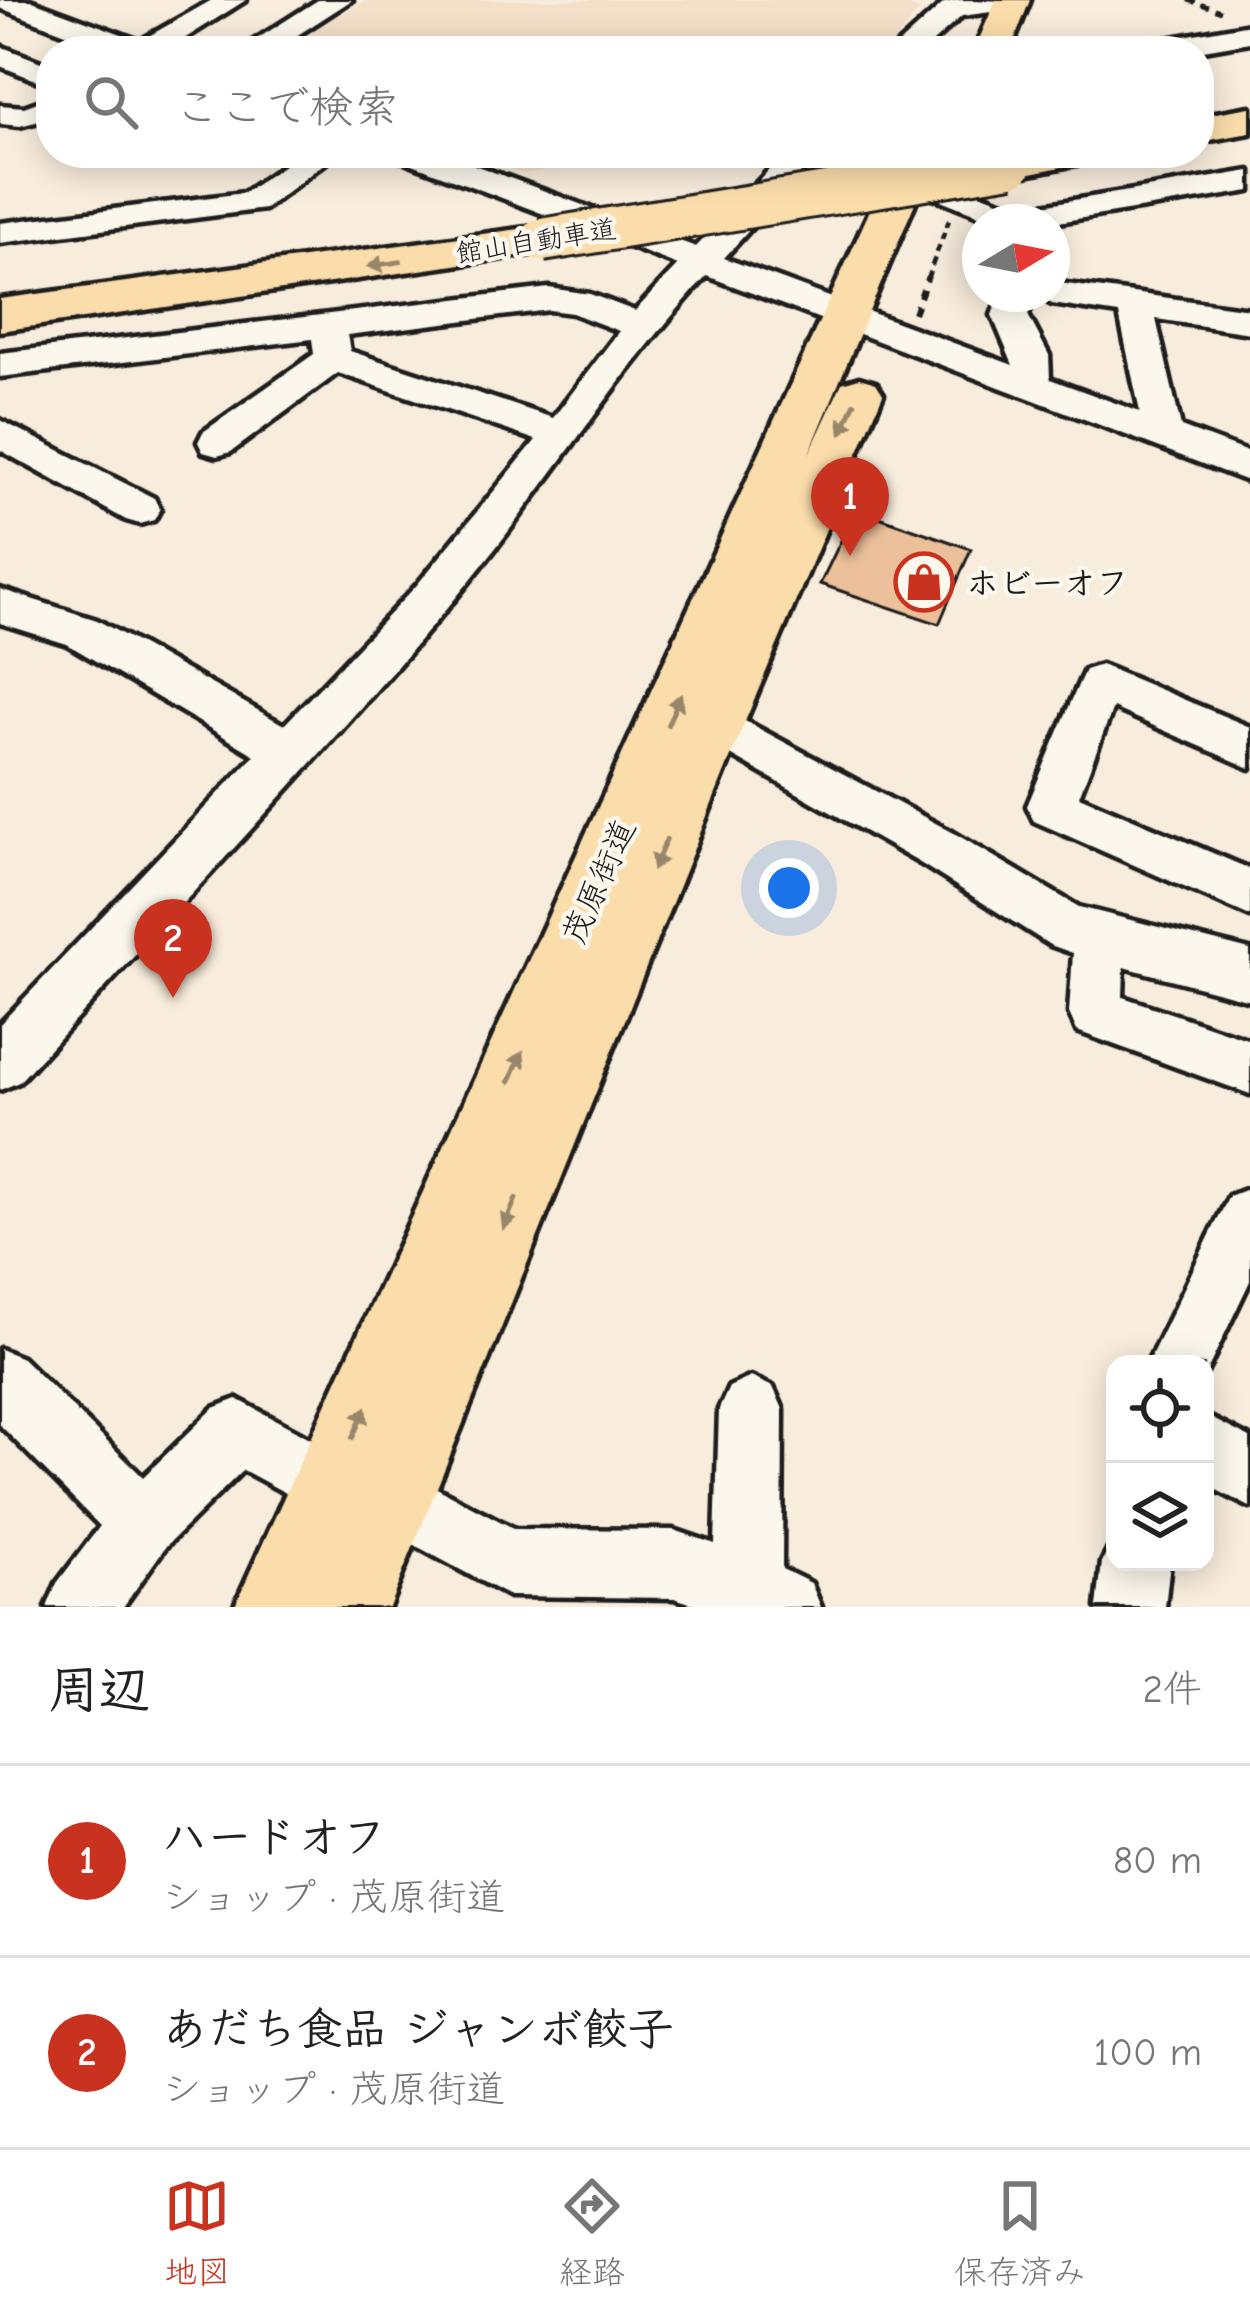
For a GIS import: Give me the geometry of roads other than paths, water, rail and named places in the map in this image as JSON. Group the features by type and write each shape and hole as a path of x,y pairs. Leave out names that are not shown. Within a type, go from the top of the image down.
{"highway":[{"path":"1214,93 1250,86"},
{"path":"1214,126 1250,120"},
{"name":"館山自動車道","path":"0,315 530,226 814,168"},
{"name":"館山自動車道","path":"0,279 530,226 990,168"}],"main road":[{"path":"964,36 977,3"},
{"path":"977,3 987,36"},
{"name":"茂原街道","path":"346,1607 361,1491 953,175"},
{"name":"茂原街道","path":"277,1607 361,1491 715,724 884,327"}],"street":[{"path":"4,0 99,36"},
{"path":"166,36 232,0"},
{"path":"278,36 338,0"},
{"path":"928,36 977,3"},
{"path":"1214,39 1250,32"},
{"path":"0,55 36,70"},
{"path":"4,120 36,114"},
{"path":"0,233 253,202 301,168"},
{"path":"453,168 1250,468"},
{"path":"0,1064 431,598 512,502 641,326 789,168"},
{"path":"953,175 993,204"},
{"path":"1070,213 1250,181"},
{"path":"1070,296 1250,321"},
{"path":"140,509 0,432 8,364 331,343 549,299 577,302 641,326"},
{"path":"1135,306 1164,436"},
{"path":"1011,312 1031,355 1032,387"},
{"path":"331,343 560,434"},
{"path":"217,442 331,343"},
{"path":"8,620 82,632 286,750"},
{"path":"1250,748 1101,682 1051,806 1250,893"},
{"path":"715,724 1068,928 1250,975"},
{"path":"1100,937 1096,1013 1250,1067"},
{"path":"1182,1355 1250,1217"},
{"path":"0,1380 143,1523"},
{"path":"81,1607 143,1523 237,1431 509,1562 674,1564 768,1598 751,1409"},
{"path":"1214,1453 1250,1475"},
{"path":"1131,1607 1135,1571"}],"place":[{"name":"ハードオフ","path":"850,556"},
{"name":"ホビーオフ","path":"924,582"},
{"name":"あだち食品 ジャンボ餃子","path":"173,998"}]}
